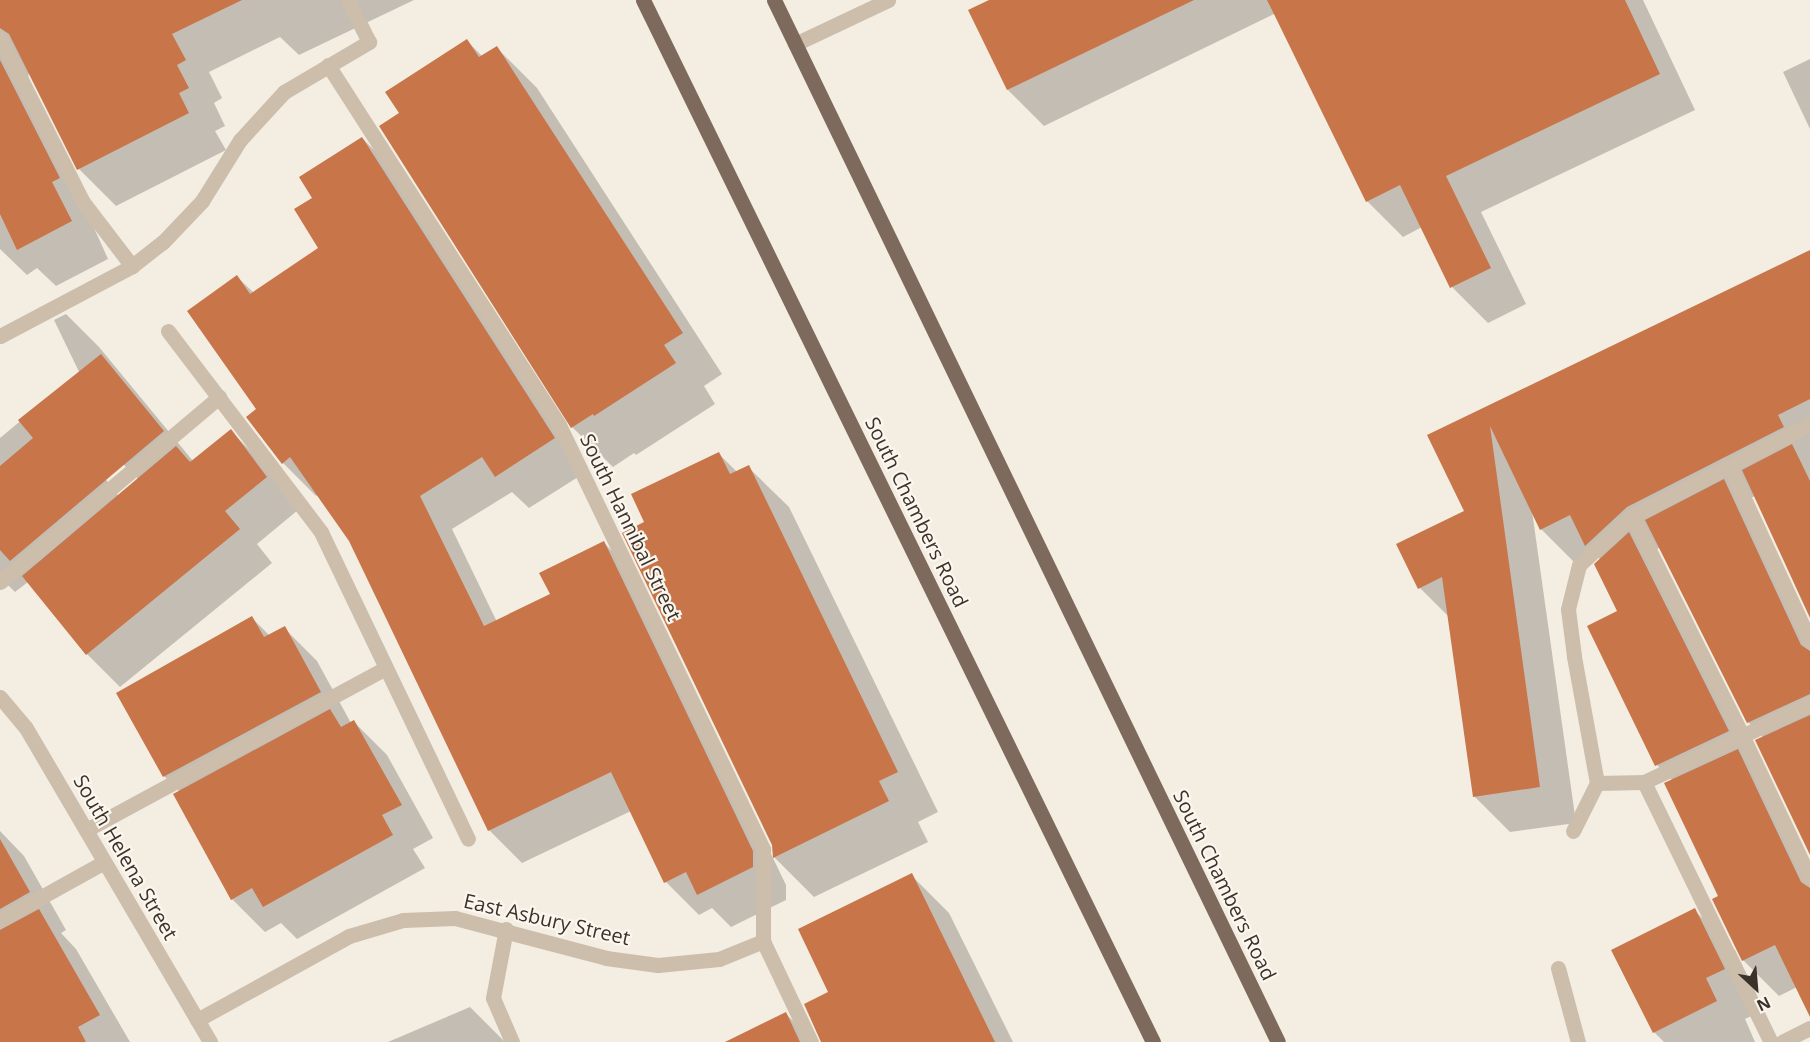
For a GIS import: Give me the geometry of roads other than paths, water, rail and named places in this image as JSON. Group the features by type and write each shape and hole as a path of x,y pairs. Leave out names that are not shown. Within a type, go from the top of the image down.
{"main road":[{"name":"South Chambers Road","path":"643,0 1153,1042"},
{"name":"South Chambers Road","path":"774,0 1278,1042"}],"street":[{"path":"0,336 132,266 163,242 202,201 240,140 284,92 369,42 348,0"},
{"path":"795,44 888,0"},
{"path":"0,38 83,202 132,266"},
{"name":"South Hannibal Street","path":"328,65 559,425 763,849 763,941 812,1042"},
{"path":"168,331 321,532 468,839"},
{"path":"0,582 219,397"},
{"path":"1573,831 1597,783 1574,656 1568,609 1579,565 1632,516 1810,424"},
{"path":"1729,466 1810,641"},
{"path":"1632,516 1743,735 1810,878"},
{"path":"86,830 385,668"},
{"name":"South Helena Street","path":"0,698 26,729 210,1042"},
{"path":"1597,783 1644,782 1810,704"},
{"path":"1644,782 1771,1042"},
{"path":"0,920 104,862"},
{"name":"East Asbury Street","path":"197,1020 349,936 403,920 455,918 506,929 606,958 658,965 719,959 763,941"},
{"path":"506,929 493,998 512,1042"},
{"path":"1558,968 1578,1042"},
{"path":"1782,1042 1810,1028"}]}
